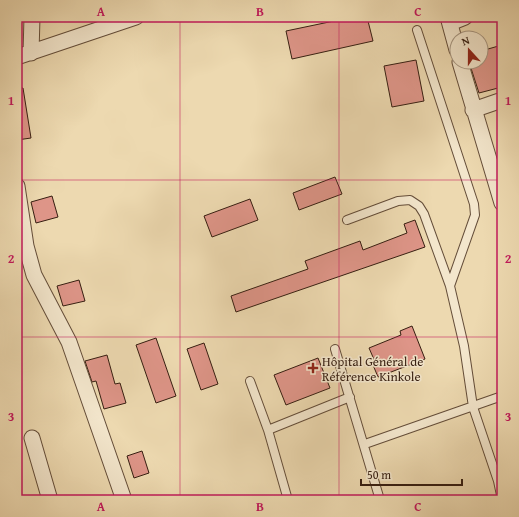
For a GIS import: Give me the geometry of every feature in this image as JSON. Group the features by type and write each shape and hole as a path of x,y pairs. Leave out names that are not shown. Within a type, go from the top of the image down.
{"street":[{"path":"24,55 32,17"},
{"path":"24,55 136,17"},
{"path":"452,30 449,20 465,17"},
{"path":"462,70 473,110 499,184 502,203"},
{"path":"473,110 502,100"},
{"path":"17,186 26,246 34,275 69,342 124,500"},
{"path":"32,438 50,500"}],"lane":[{"path":"417,30 474,204 475,215 450,286"},
{"path":"347,220 398,201 410,200 419,206 424,214 450,286 464,346 473,407 498,481 502,500"},
{"path":"335,349 380,500"},
{"path":"250,381 268,430 288,500"},
{"path":"364,444 502,396"},
{"path":"268,430 350,397"}],"building":[{"path":"353,17 367,17 373,41 292,59 286,31"},
{"path":"502,45 502,87 479,93 472,70 489,70 489,49"},
{"path":"416,60 424,101 392,107 384,66"},
{"path":"23,88 31,138 17,140 17,89"},
{"path":"335,177 342,194 299,210 293,193"},
{"path":"52,196 58,217 36,223 31,202"},
{"path":"250,199 258,220 212,237 204,216"},
{"path":"415,220 425,247 236,312 231,296 308,269 305,261 360,241 363,250 407,233 404,224"},
{"path":"79,280 85,301 63,306 57,286"},
{"path":"412,326 425,359 378,377 373,365 376,364 369,348 401,335 400,331"},
{"path":"156,338 176,396 156,403 136,345"},
{"path":"204,343 218,384 201,390 187,349"},
{"path":"107,355 115,384 120,383 126,403 104,409 96,381 92,382 85,361"},
{"path":"318,358 330,388 286,405 274,375"},
{"path":"142,451 149,473 134,478 127,456"}],"place":[{"name":"Hôpital Général de Référence Kinkole","path":"313,368"}]}
